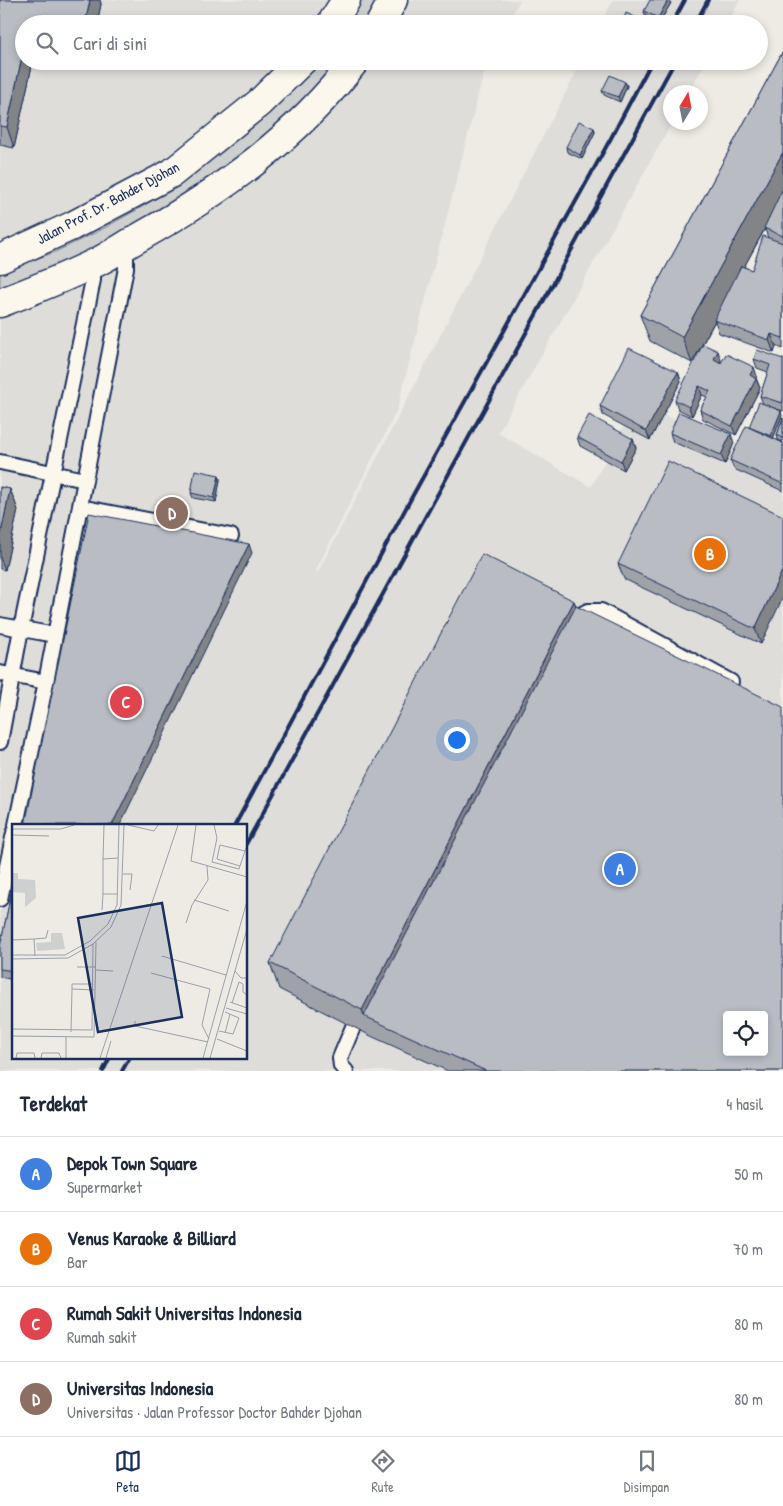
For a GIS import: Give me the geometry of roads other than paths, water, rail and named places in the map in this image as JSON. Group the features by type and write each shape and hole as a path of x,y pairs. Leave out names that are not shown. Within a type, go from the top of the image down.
{"street":[{"path":"337,15 346,0"},
{"path":"385,15 393,0"},
{"name":"Jalan Prof. Dr. Bahder Djohan","path":"0,259 72,226 172,172 259,103 293,70"},
{"path":"0,303 92,264 222,187 284,139 316,107 348,70"}],"lane":[{"path":"16,824 46,682 126,268 126,245"},
{"path":"0,742 6,674 22,629 93,280 92,264"},
{"path":"0,462 85,480"},
{"path":"80,507 231,536"},
{"path":"570,620 588,611 601,611 741,687"},
{"path":"0,625 55,635"},
{"path":"6,674 46,682"},
{"path":"0,899 4,864 12,839"},
{"path":"346,1071 341,1066 340,1058 353,1027"}],"railway":[{"path":"677,15 685,0"},
{"path":"700,15 708,0"},
{"path":"236,824 413,495 647,70"},
{"path":"248,840 670,70"},
{"path":"103,1071 110,1058"},
{"path":"122,1071 129,1058"}],"place":[{"name":"Universitas Indonesia","path":"172,513"},
{"name":"Venus Karaoke & Billiard","path":"710,554"},
{"name":"Rumah Sakit Universitas Indonesia","path":"126,702"},
{"name":"Depok Town Square","path":"620,869"}]}
